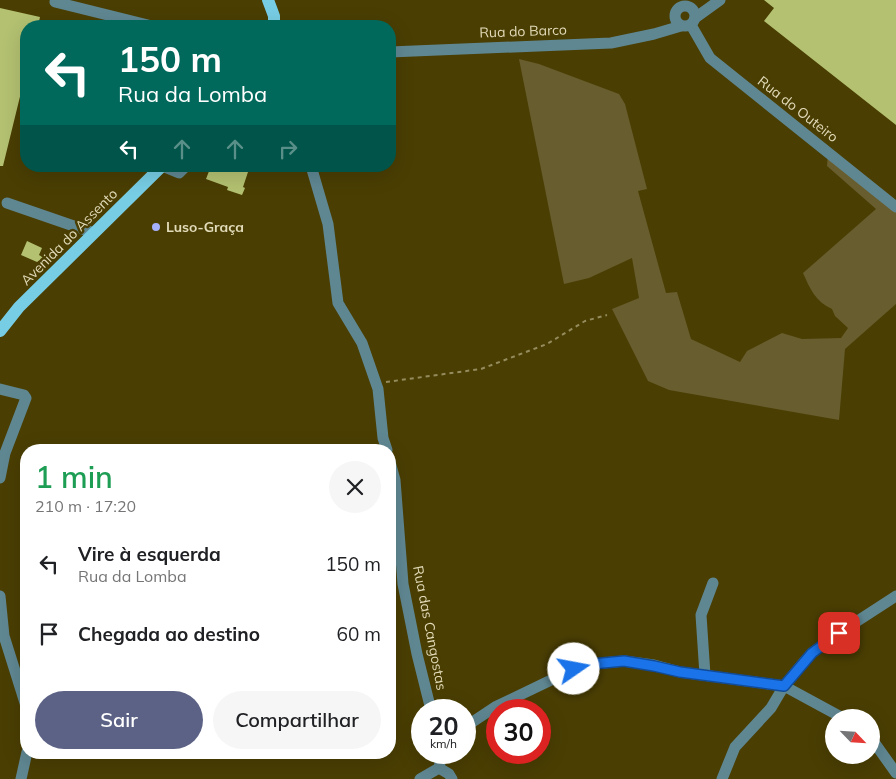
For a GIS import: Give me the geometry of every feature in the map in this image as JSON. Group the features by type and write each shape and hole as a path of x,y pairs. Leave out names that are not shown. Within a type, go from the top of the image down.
{"main road":[{"path":"268,0 274,20"},
{"name":"Avenida do Assento","path":"0,331 20,307 156,172"}],"street":[{"path":"55,2 128,20"},
{"name":"Rua do Barco","path":"396,52 611,44 656,33 684,12 716,4"},
{"name":"Rua do Outeiro","path":"684,12 710,58 896,207"},
{"path":"313,172 328,224 338,303 362,343 376,383 384,444"},
{"path":"7,202 94,233"},
{"path":"0,389 17,392 26,398 5,453 0,478"},
{"name":"Rua das Cangostas","path":"396,493 403,584 428,699"},
{"path":"705,675 701,615 712,583"},
{"path":"0,596 4,636 20,689"},
{"path":"722,779 735,747 763,718 784,686 812,653 896,596"},
{"path":"476,720 495,707 574,669 592,664 624,661 680,672 784,686 826,709"},
{"path":"880,751 895,772"},
{"path":"21,779 25,759"},
{"path":"420,779 439,768 440,764"},
{"path":"439,768 449,774 452,779"}],"path":[{"path":"376,383 481,369 547,344 585,322 607,315"}],"shaded area":[{"path":"519,59 539,64 619,94 625,104 647,189 638,191 666,293 677,292 691,339 740,362 747,351 782,333 802,339 841,338 848,328 835,316 832,309 818,299 811,290 803,273 876,209 827,166 828,154 896,209 896,304 845,349 839,420 669,390 648,381 612,309 639,298 632,258 589,278 564,284"}],"building":[{"path":"764,0 896,0 896,125 764,21 774,8"},
{"path":"0,8 40,17 39,20 20,20 20,97 3,166 0,166"},
{"path":"209,172 248,172 242,195 227,190 228,187 206,179"},
{"path":"27,241 42,248 39,255 44,258 37,262 21,255"}],"place":[{"name":"Luso-Graça","path":"156,227"}],"route":[{"path":"574,669 592,664 624,661 680,672 784,686 812,653 839,633"}]}
